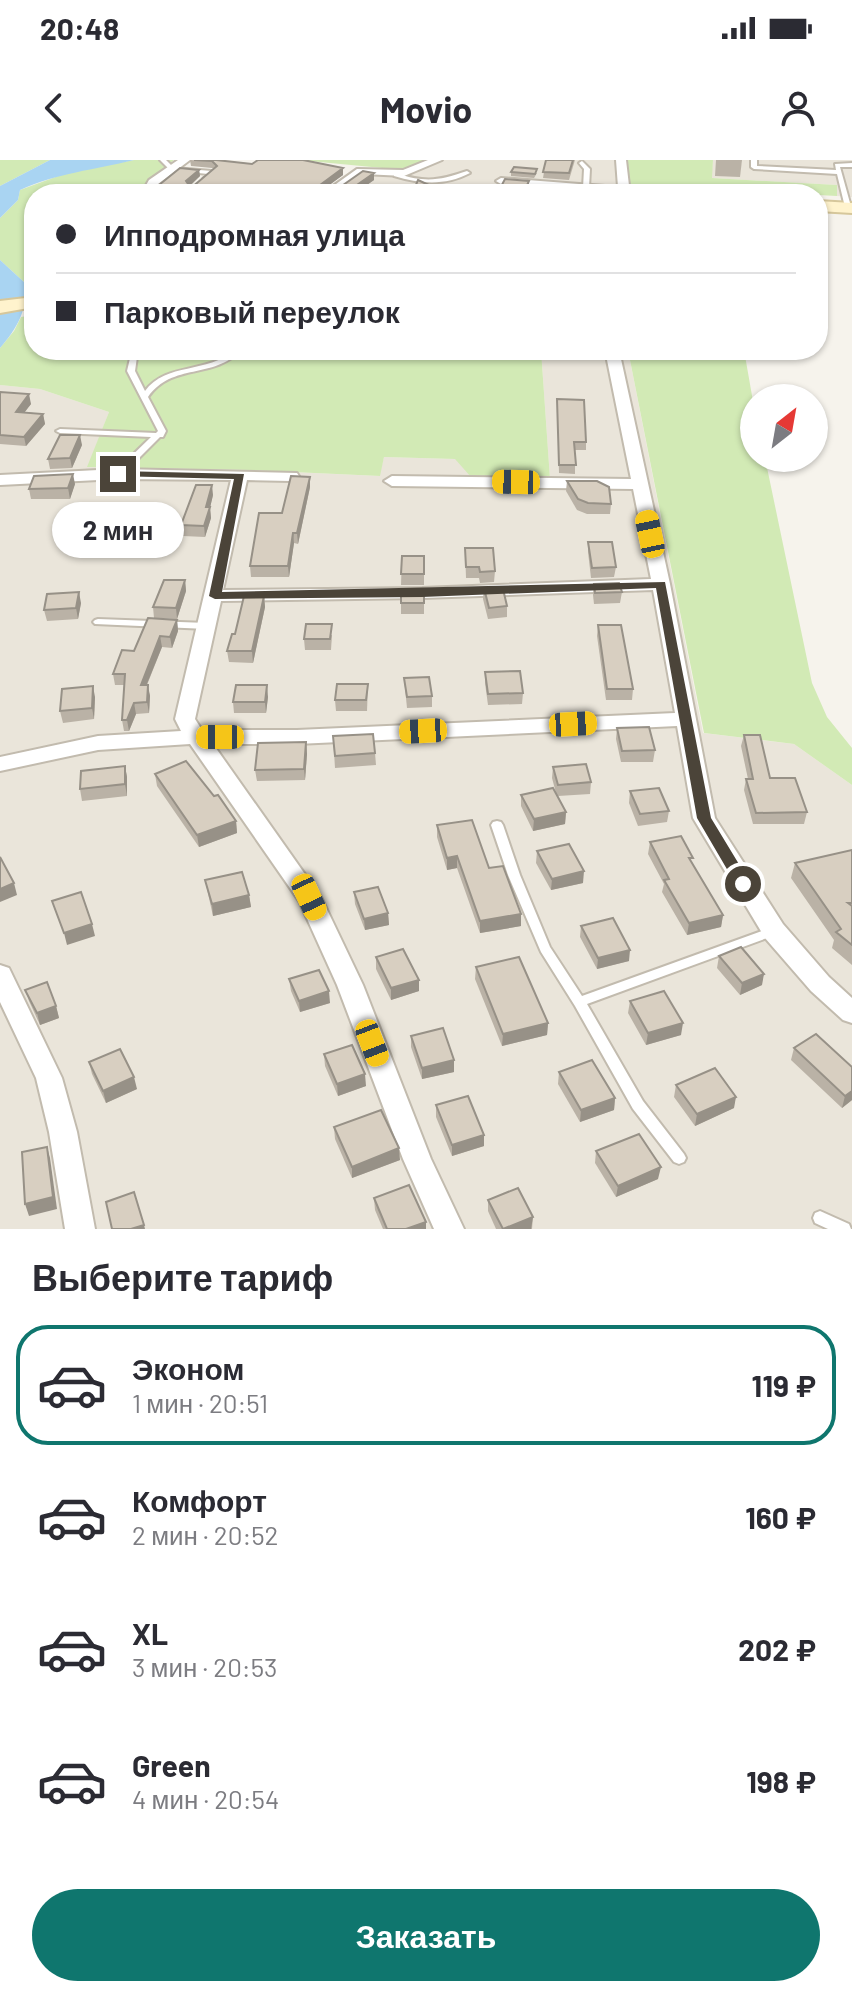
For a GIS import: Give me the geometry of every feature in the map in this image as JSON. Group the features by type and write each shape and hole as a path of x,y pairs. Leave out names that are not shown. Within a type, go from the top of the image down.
{"street":[{"path":"152,184 167,164 185,160"},
{"path":"347,169 404,173 437,160"},
{"path":"621,160 622,184"},
{"path":"342,184 361,171"},
{"path":"501,181 537,184"},
{"path":"828,205 851,207"},
{"path":"0,307 24,303"},
{"path":"0,316 24,312"},
{"path":"614,360 661,584 683,719 704,818 774,931 820,984 852,1013"},
{"path":"0,480 118,474 291,476"},
{"path":"240,476 185,719 309,897 350,985 417,1159 449,1229"},
{"path":"392,481 640,484"},
{"path":"215,596 422,593 661,584"},
{"path":"0,764 98,743 683,719"},
{"path":"0,975 49,1078 63,1132 80,1229"}],"lane":[{"path":"754,160 754,167 838,172"},
{"path":"582,163 587,169 586,184"},
{"path":"851,163 837,165 851,207"},
{"path":"167,164 212,173 202,182"},
{"path":"397,172 396,175 422,184 445,181 467,173"},
{"path":"118,474 162,431 131,371 133,360"},
{"path":"144,397 160,379 226,360"},
{"path":"60,431 160,435"},
{"path":"98,622 207,626"},
{"path":"497,825 545,949 638,1105 679,1158"},
{"path":"579,1002 774,931"},
{"path":"820,1218 844,1229"}],"shaded area":[{"path":"441,160 619,160 620,184 346,184 362,173 404,174"},
{"path":"713,160 852,160 852,197 837,196 837,185 711,178"},
{"path":"542,360 630,360 703,733 794,744 852,785 852,1229 0,1229 0,385 40,389 109,412 88,467 379,476 384,457 456,459 550,479"}],"green space":[{"path":"0,160 50,160 0,186"},
{"path":"134,160 174,160 148,184 36,184 69,172"},
{"path":"299,160 431,160 403,170"},
{"path":"626,160 713,160 712,178 819,184 628,184"},
{"path":"828,184 837,185 837,196 828,196"},
{"path":"24,189 24,282 0,260 0,218 18,200 20,190"},
{"path":"24,317 24,360 542,360 550,479 471,477 455,459 384,457 380,476 87,467 109,412 40,389 0,385 0,348"},
{"path":"630,360 746,360 750,384 740,384 740,472 768,472 812,683 827,717 852,748 852,785 794,744 704,733"}],"water":[{"path":"50,160 134,160 24,184 18,200 0,218 0,186"},
{"path":"0,260 24,282 24,305 12,333 0,348"}],"building":[{"path":"194,160 216,160 252,164 258,160 303,160 343,168 321,184 196,184 217,166 212,161"},
{"path":"546,160 573,160 569,173 543,172"},
{"path":"514,167 537,169 535,174 511,172"},
{"path":"180,168 199,170 186,181 188,184 160,184"},
{"path":"363,171 374,173 358,184 345,184"},
{"path":"505,179 529,181 528,184 502,184"},
{"path":"0,392 29,394 16,412 43,414 24,437 0,435"},
{"path":"557,399 584,400 586,442 574,442 576,465 559,465"},
{"path":"60,435 80,435 70,458 48,459"},
{"path":"73,474 68,488 29,489 34,476"},
{"path":"291,476 310,477 297,533 293,533 288,566 250,566 259,513 282,513"},
{"path":"567,481 597,481 609,487 611,504 588,503 578,499"},
{"path":"196,485 212,485 204,526 181,525"},
{"path":"588,542 612,542 616,567 592,568"},
{"path":"465,548 493,548 495,571 480,572 479,567 466,567"},
{"path":"402,556 424,556 424,574 401,574"},
{"path":"164,580 185,580 176,608 153,607"},
{"path":"619,583 622,592 595,593 594,584"},
{"path":"484,588 503,589 507,606 489,608"},
{"path":"401,590 424,590 424,603 401,603"},
{"path":"79,592 76,608 44,610 47,594"},
{"path":"244,596 264,596 252,651 227,651 232,634 235,634"},
{"path":"148,618 177,620 170,637 160,636 141,685 148,685 147,702 134,703 127,720 122,720 125,674 113,674 122,650 134,651"},
{"path":"306,624 332,624 330,639 304,639"},
{"path":"598,625 621,625 633,689 607,689"},
{"path":"520,671 523,693 488,694 485,672"},
{"path":"429,677 432,696 407,697 404,678"},
{"path":"337,684 368,684 366,700 335,700"},
{"path":"236,685 267,685 265,702 233,702"},
{"path":"93,686 92,708 60,711 62,689"},
{"path":"649,727 655,750 622,751 617,728"},
{"path":"373,734 375,753 335,756 333,736"},
{"path":"744,735 760,735 770,778 795,778 807,812 756,813 746,779 753,779"},
{"path":"306,742 304,769 255,770 258,743"},
{"path":"186,761 214,796 218,795 236,821 197,835 155,774"},
{"path":"586,764 591,782 558,785 553,767"},
{"path":"125,766 125,784 80,789 81,771"},
{"path":"553,788 566,812 534,819 521,795"},
{"path":"659,788 669,811 640,814 630,791"},
{"path":"472,820 489,868 503,866 521,914 480,921 457,856 447,858 437,825"},
{"path":"681,836 693,858 689,858 723,915 689,923 664,880 669,879 650,842"},
{"path":"569,844 584,871 552,879 537,851"},
{"path":"852,850 852,903 848,903 852,906 852,945 836,932 841,929 795,863"},
{"path":"0,857 14,883 0,889"},
{"path":"242,872 249,895 212,904 205,880"},
{"path":"378,887 388,913 364,919 354,892"},
{"path":"81,892 92,924 64,933 52,901"},
{"path":"613,918 630,950 598,958 581,926"},
{"path":"741,947 764,974 742,983 719,956"},
{"path":"403,949 419,980 391,988 376,957"},
{"path":"519,957 548,1023 503,1034 476,967"},
{"path":"319,970 329,991 299,1001 289,979"},
{"path":"47,982 56,1006 37,1013 25,990"},
{"path":"664,991 683,1023 648,1033 630,1001"},
{"path":"443,1028 454,1060 422,1068 411,1036"},
{"path":"816,1034 852,1067 852,1091 845,1096 794,1048"},
{"path":"352,1045 365,1074 337,1084 324,1054"},
{"path":"120,1049 134,1077 103,1091 89,1062"},
{"path":"592,1060 615,1098 581,1110 559,1072"},
{"path":"715,1068 736,1097 697,1114 676,1085"},
{"path":"468,1096 484,1135 452,1145 436,1105"},
{"path":"381,1110 399,1148 352,1167 334,1127"},
{"path":"639,1134 661,1167 618,1186 596,1151"},
{"path":"47,1147 53,1197 25,1204 22,1152"},
{"path":"409,1185 426,1222 406,1229 387,1229 374,1198"},
{"path":"518,1188 533,1217 503,1229 488,1200"},
{"path":"134,1192 144,1225 112,1229 106,1202"}],"route":[{"path":"118,474 240,476 215,596 422,593 661,584 683,719 704,818 743,884"}]}
